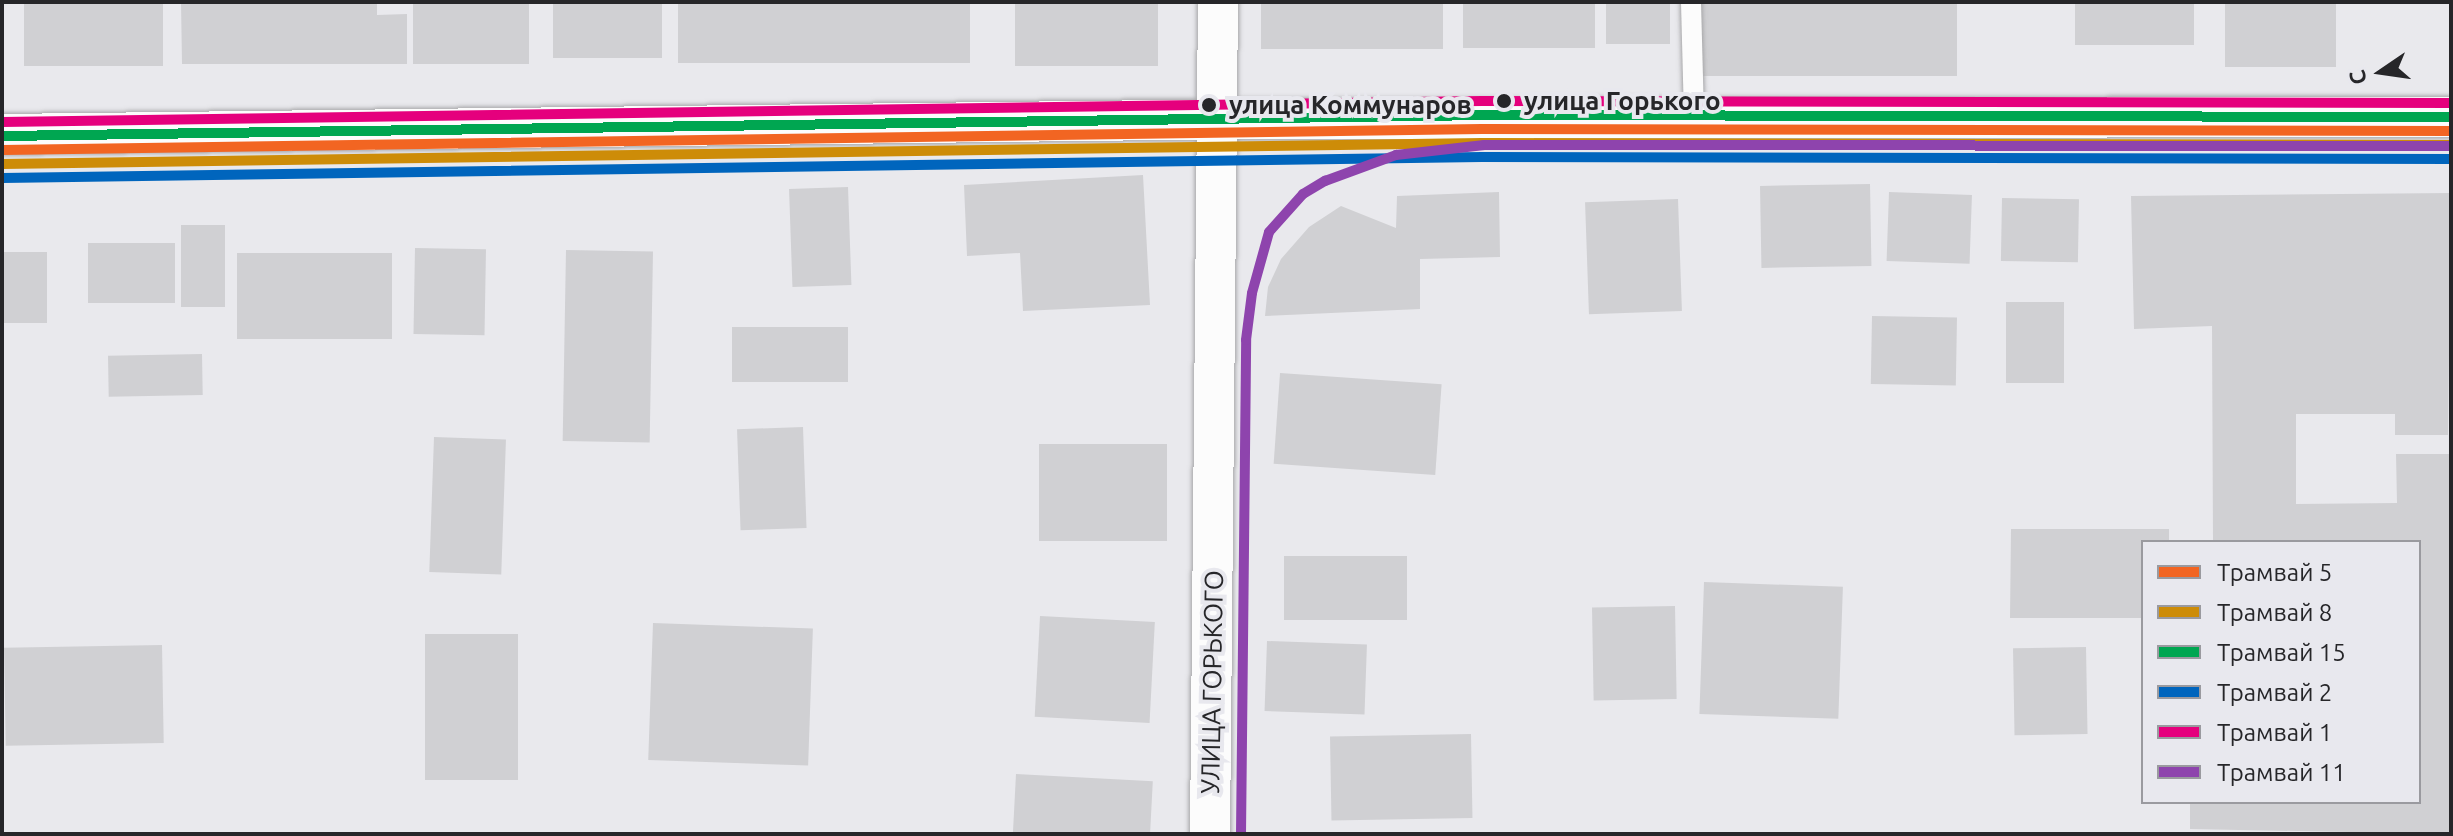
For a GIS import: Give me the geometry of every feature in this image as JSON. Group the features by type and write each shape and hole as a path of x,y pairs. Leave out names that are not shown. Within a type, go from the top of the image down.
{"street":[{"name":"УЛИЦА ГОРЬКОГО","path":"1210,834 1218,2"},
{"path":"2,134 1694,116 2451,117"}],"lane":[{"path":"1691,2 1694,116"}],"building":[{"path":"24,2 163,2 163,66 24,66"},
{"path":"181,2 377,2 377,15 407,14 407,64 182,64"},
{"path":"413,2 529,2 529,64 413,64"},
{"path":"553,2 662,2 662,58 553,58"},
{"path":"678,2 970,2 970,63 678,63"},
{"path":"1015,2 1158,2 1158,66 1015,66"},
{"path":"1261,2 1443,2 1443,49 1261,49"},
{"path":"1463,2 1595,2 1595,48 1463,48"},
{"path":"1606,2 1670,2 1670,44 1606,44"},
{"path":"1697,2 1957,2 1957,76 1697,76"},
{"path":"2075,2 2194,2 2194,45 2075,45"},
{"path":"2225,2 2336,2 2336,67 2225,67"},
{"path":"1143,175 1150,305 1023,311 1020,253 967,256 964,185"},
{"path":"1870,184 1871,266 1761,268 1760,186"},
{"path":"848,187 851,285 792,287 789,189"},
{"path":"1499,192 1500,257 1420,259 1420,309 1265,316 1268,287 1281,259 1309,227 1341,206 1396,228 1397,196"},
{"path":"1889,192 1972,195 1970,264 1887,261"},
{"path":"2451,193 2448,435 2395,435 2395,414 2296,414 2296,504 2397,503 2396,454 2451,454 2451,834 2190,829 2190,804 2421,804 2421,540 2213,540 2212,326 2134,329 2131,196"},
{"path":"2002,198 2079,199 2078,262 2001,261"},
{"path":"1678,199 1682,311 1589,314 1585,202"},
{"path":"181,225 225,225 225,307 181,307"},
{"path":"88,243 175,243 175,303 88,303"},
{"path":"415,248 486,249 484,335 413,334"},
{"path":"566,250 653,252 650,442 563,441"},
{"path":"2,252 47,252 47,323 2,323"},
{"path":"237,253 392,253 392,339 237,339"},
{"path":"2006,302 2064,302 2064,383 2006,383"},
{"path":"1872,316 1957,317 1956,385 1871,384"},
{"path":"732,327 848,327 848,382 732,382"},
{"path":"202,354 203,395 109,397 108,356"},
{"path":"1280,373 1442,384 1435,475 1274,464"},
{"path":"803,427 807,528 741,530 737,429"},
{"path":"434,437 506,440 501,574 429,572"},
{"path":"1039,444 1167,444 1167,541 1039,541"},
{"path":"2011,529 2169,529 2169,540 2141,540 2141,618 2010,618"},
{"path":"1284,556 1407,556 1407,620 1284,620"},
{"path":"1704,582 1843,587 1838,719 1699,714"},
{"path":"1675,606 1677,699 1594,700 1592,607"},
{"path":"1040,616 1155,622 1150,723 1035,717"},
{"path":"653,623 813,629 808,766 648,760"},
{"path":"425,634 518,634 518,780 425,780"},
{"path":"1267,641 1367,644 1364,714 1265,711"},
{"path":"162,645 164,743 6,746 4,648"},
{"path":"2086,647 2088,734 2015,735 2013,648"},
{"path":"1471,734 1472,818 1331,820 1330,736"},
{"path":"1016,774 1153,781 1150,834 1013,834"}],"tram line":[{"name":"1","path":"2,122 1482,101 2451,103"},
{"name":"15","path":"2,136 1482,115 2451,117"},
{"name":"5","path":"2,150 1482,129 2451,131"},
{"name":"8","path":"2,164 1482,143 2451,145"},
{"name":"11","path":"1241,834 1246,340 1252,293 1269,232 1303,194 1325,181 1396,155 1484,145 2451,146"},
{"name":"2","path":"2,178 1482,157 2451,159"}],"place":[{"name":"улица Горького","path":"1504,101"},
{"name":"улица Коммунаров","path":"1209,105"}]}
